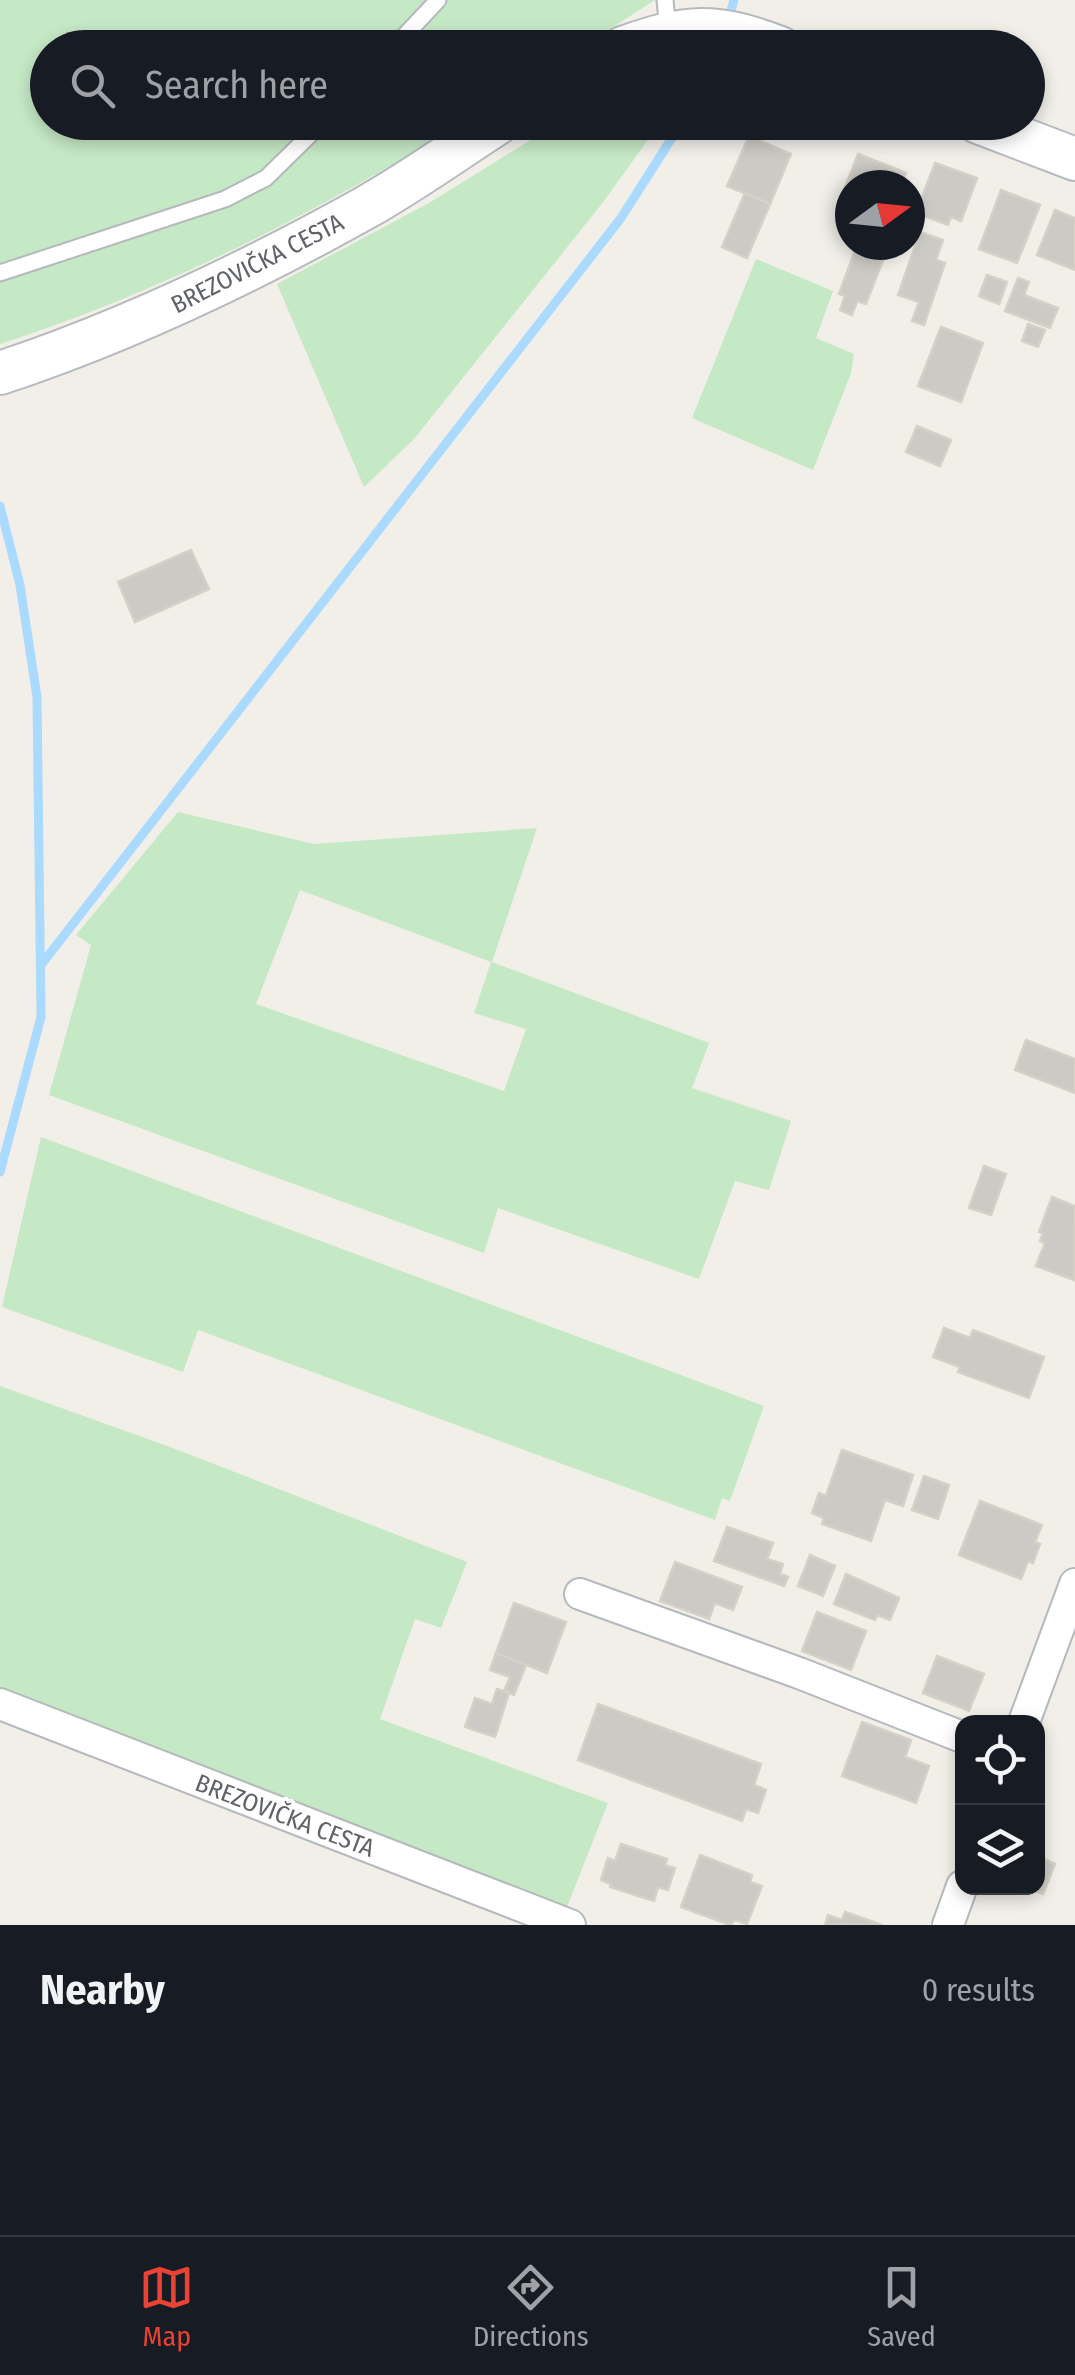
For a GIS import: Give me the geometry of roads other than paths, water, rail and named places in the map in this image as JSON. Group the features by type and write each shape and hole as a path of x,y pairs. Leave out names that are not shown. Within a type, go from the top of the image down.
{"main road":[{"name":"BREZOVIČKA CESTA","path":"0,373 76,348 255,267 366,207 471,140"},
{"path":"1025,140 1075,159"}],"street":[{"path":"1027,1715 1075,1584"},
{"path":"580,1594 955,1734"},
{"name":"BREZOVIČKA CESTA","path":"0,1704 570,1925"},
{"path":"948,1925 959,1895"}],"lane":[{"path":"410,30 438,0"},
{"path":"0,273 225,199 266,178 305,140"}],"waterway":[{"path":"728,21 734,0"},
{"path":"41,965 621,218 671,140"},
{"path":"0,506 20,585 37,697 41,1017 0,1172"}]}
